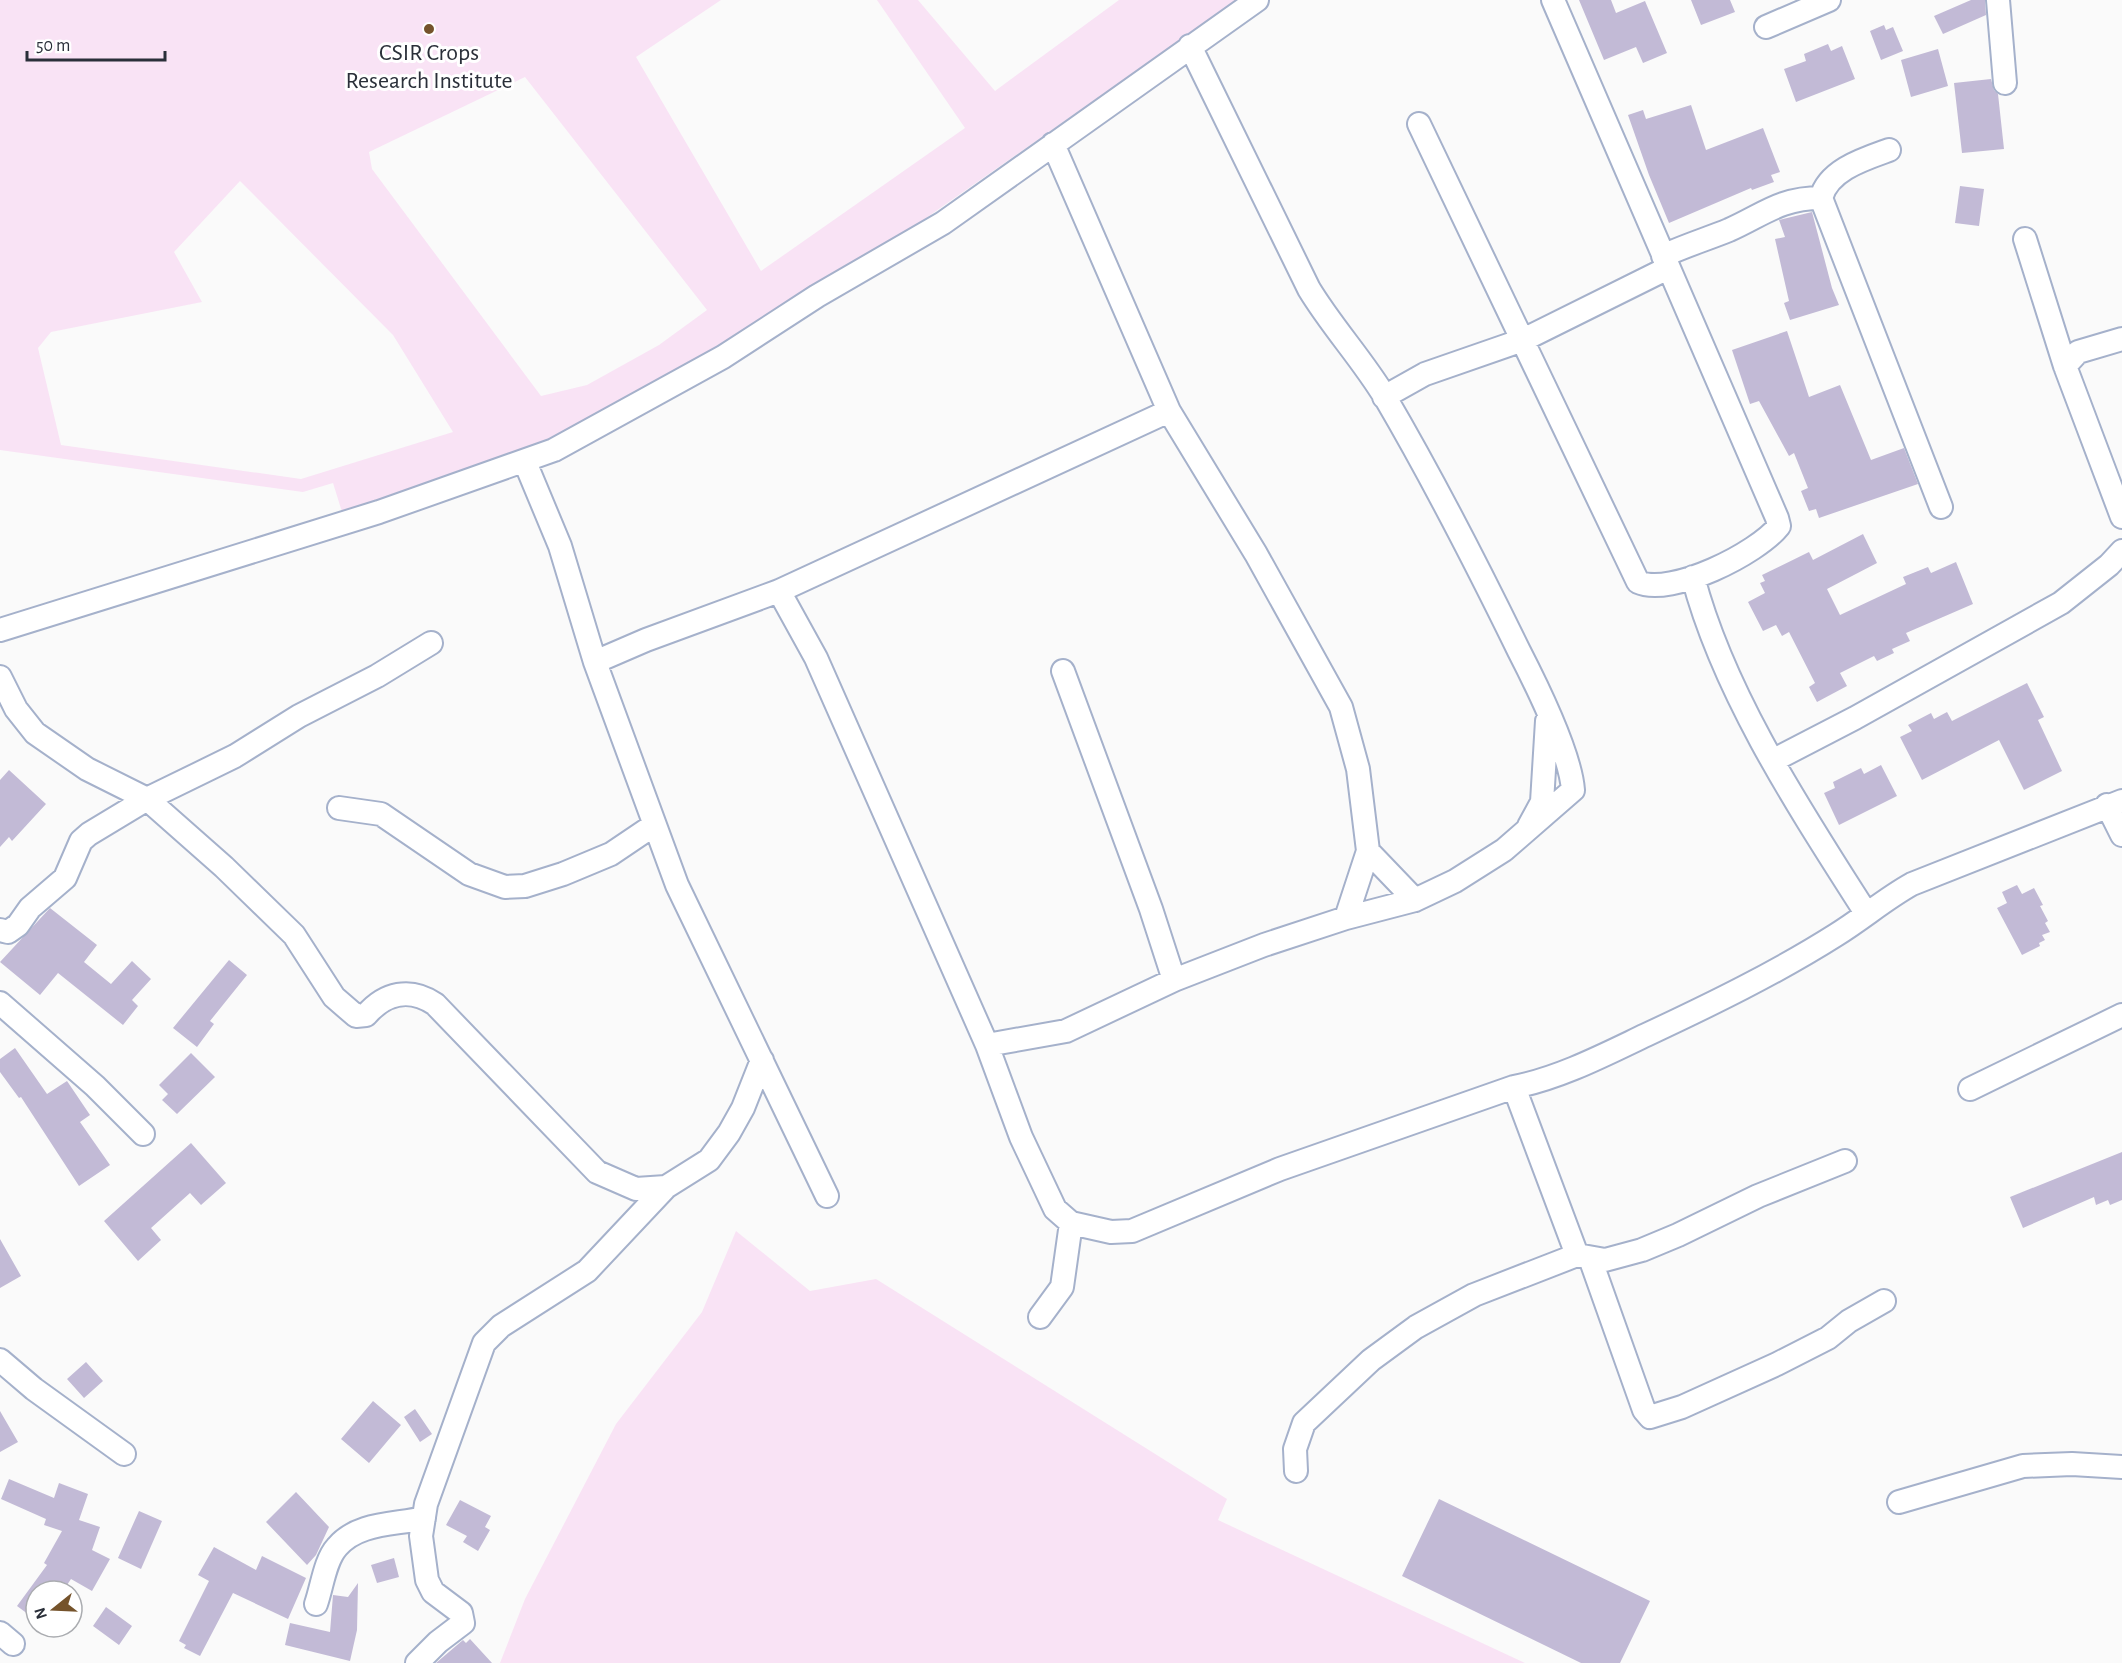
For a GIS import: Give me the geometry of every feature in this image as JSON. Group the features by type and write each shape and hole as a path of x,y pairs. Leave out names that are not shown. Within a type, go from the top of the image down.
{"street":[{"path":"0,630 254,552 525,462 623,414 723,357 817,296 943,223 1257,0"},
{"path":"1419,124 1638,582 1647,586 1657,586 1694,577 1762,544 1779,526 1553,0"},
{"path":"1766,27 1828,0"},
{"path":"1998,0 2005,83"},
{"path":"987,1045 1066,1031 1174,980 1346,918 1415,900 1455,881 1524,835 1573,790 1571,770 1500,612 1384,397 1349,344 1324,314 1309,289 1190,46"},
{"path":"1053,144 1169,411 1256,554 1341,707 1358,769 1368,851 1346,918"},
{"path":"1889,150 1845,169 1824,185 1821,198 1941,507"},
{"path":"1384,397 1425,374 1523,340 1767,209 1798,198 1821,198"},
{"path":"2025,239 2065,366 2122,517"},
{"path":"2065,366 2078,352 2122,339"},
{"path":"595,662 646,640 779,591 1169,411"},
{"path":"525,462 560,546 595,662 677,885 827,1196"},
{"path":"1774,760 1855,718 2061,603 2109,565 2122,551"},
{"path":"1694,577 1700,601 1732,682 1815,833 1866,913"},
{"path":"779,591 816,658 987,1045 1021,1137 1055,1209 1071,1223 1111,1232 1132,1231 1280,1169 1514,1087 1532,1084 1594,1059 1690,1014 1835,936 1912,884 2114,803 2122,834"},
{"path":"0,930 8,932 18,925 30,908 65,878 81,841 147,799 235,756 334,696 376,676 431,643"},
{"path":"1063,670 1151,909 1174,980"},
{"path":"0,677 16,709 35,733 87,769 147,799 286,926 334,997 356,1016 366,1015 376,1003 390,996 412,993 426,998 435,1004 597,1172 636,1189 666,1187"},
{"path":"339,808 381,814 469,874 505,887 525,886 601,858 654,825"},
{"path":"1368,851 1415,900"},
{"path":"0,1003 95,1086 142,1134"},
{"path":"1970,1089 2122,1015"},
{"path":"417,1663 438,1642 463,1623 461,1613 433,1592 427,1580 421,1536 426,1504 484,1343 501,1326 587,1271 666,1187 709,1160 743,1108 762,1060"},
{"path":"1514,1087 1644,1410 1650,1417 1682,1407 1777,1364 1828,1338 1849,1321 1884,1300"},
{"path":"1296,1471 1295,1449 1304,1423 1371,1360 1416,1327 1474,1295 1583,1257 1605,1260 1642,1250 1758,1196 1845,1161"},
{"path":"1040,1317 1062,1287 1071,1223"},
{"path":"0,1360 34,1389 124,1454"},
{"path":"1899,1502 2023,1466 2072,1464 2122,1467"},
{"path":"316,1604 336,1548 343,1542 374,1526 424,1518"}],"shaded area":[{"path":"0,0 721,0 636,57 761,271 965,128 877,0 918,0 995,91 1119,0 1237,0 906,232 657,388 522,453 342,512 333,483 303,492 0,450","holes":["525,77 707,310 659,345 587,385 541,396 372,169 369,152","240,181 393,335 453,432 301,479 61,445 38,348 51,332 202,302 174,252"]},
{"path":"736,1231 810,1291 876,1279 1227,1499 1218,1520 1525,1663 500,1663 525,1599 616,1424 702,1312"}],"building":[{"path":"1579,0 1611,0 1616,13 1645,1 1667,53 1643,63 1636,47 1604,60"},
{"path":"1691,0 1730,0 1735,12 1701,25"},
{"path":"1971,0 1985,0 1986,15 1943,34 1934,16"},
{"path":"1884,25 1886,30 1893,27 1903,51 1881,60 1870,31"},
{"path":"1828,44 1831,51 1842,46 1855,79 1796,102 1784,69 1806,61 1804,54"},
{"path":"1938,49 1948,86 1911,97 1901,60"},
{"path":"1991,79 1994,90 1998,94 2004,149 1962,153 1954,83"},
{"path":"1691,105 1706,150 1763,128 1780,172 1771,175 1774,182 1752,190 1751,188 1669,223 1628,115 1643,110 1646,119"},
{"path":"1960,186 1984,189 1979,226 1955,223"},
{"path":"1812,212 1832,288 1839,305 1790,320 1784,303 1789,301 1775,239 1785,237 1779,220"},
{"path":"1787,331 1809,397 1840,385 1871,460 1904,448 1918,484 1819,518 1816,509 1809,511 1801,491 1808,488 1794,453 1789,456 1759,401 1750,404 1732,350"},
{"path":"1863,534 1877,563 1827,589 1840,615 1906,584 1903,577 1928,567 1931,573 1956,562 1973,604 1906,633 1910,641 1892,649 1894,653 1877,661 1874,656 1840,673 1847,686 1817,702 1809,687 1815,683 1789,632 1782,636 1776,625 1763,631 1748,602 1765,593 1760,583 1765,581 1762,575 1809,552 1813,560"},
{"path":"2027,683 2044,717 2038,720 2062,771 2024,790 1999,740 1922,780 1900,737 1912,731 1908,725 1931,713 1934,719 1947,712 1952,721"},
{"path":"1881,765 1897,796 1839,825 1824,793 1835,788 1833,782 1861,768 1864,774"},
{"path":"9,770 46,804 12,841 9,837 0,847 0,780"},
{"path":"2017,885 2022,894 2034,888 2043,905 2040,906 2048,921 2045,923 2050,932 2042,935 2045,940 2039,943 2040,946 2022,955 1997,908 2007,903 2002,892"},
{"path":"50,908 97,945 84,962 111,984 132,961 151,979 132,1000 138,1006 123,1025 58,973 40,995 0,962"},
{"path":"229,960 247,975 210,1021 214,1024 197,1047 173,1028"},
{"path":"15,1048 47,1094 67,1081 90,1115 80,1122 110,1165 79,1186 21,1097 19,1098 0,1072 0,1059"},
{"path":"191,1053 215,1077 177,1114 162,1100 168,1094 159,1085"},
{"path":"191,1143 226,1183 201,1205 190,1193 151,1228 161,1240 138,1261 104,1221"},
{"path":"2122,1152 2122,1200 2110,1205 2108,1200 2096,1205 2094,1197 2023,1228 2010,1197"},
{"path":"0,1239 21,1276 0,1288"},
{"path":"86,1362 103,1381 84,1398 67,1379"},
{"path":"373,1401 401,1425 369,1463 341,1439"},
{"path":"415,1409 432,1434 420,1442 404,1417"},
{"path":"0,1411 18,1442 0,1452"},
{"path":"9,1479 54,1498 59,1483 88,1494 79,1520 100,1527 92,1550 110,1559 92,1591 84,1586 84,1579 37,1579 47,1565 44,1563 62,1531 44,1525 46,1519 1,1499"},
{"path":"296,1492 329,1527 316,1555 307,1565 266,1522"},
{"path":"1439,1499 1650,1601 1620,1663 1581,1663 1402,1576"},
{"path":"460,1500 491,1516 485,1527 490,1530 478,1551 463,1542 467,1536 446,1525"},
{"path":"139,1511 162,1521 141,1569 118,1558"},
{"path":"214,1547 256,1570 262,1556 306,1578 288,1619 233,1593 200,1656 184,1648 186,1645 179,1641 209,1581 198,1575"},
{"path":"394,1558 399,1577 377,1583 371,1565"},
{"path":"358,1583 357,1630 350,1661 285,1645 290,1623 330,1632 333,1595 348,1597"},
{"path":"24,1596 24,1611 17,1606"},
{"path":"106,1607 132,1626 119,1645 93,1626"},
{"path":"470,1639 492,1663 436,1663 463,1640 466,1643"}],"place":[{"name":"CSIR Crops Research Institute","path":"429,29"}]}
